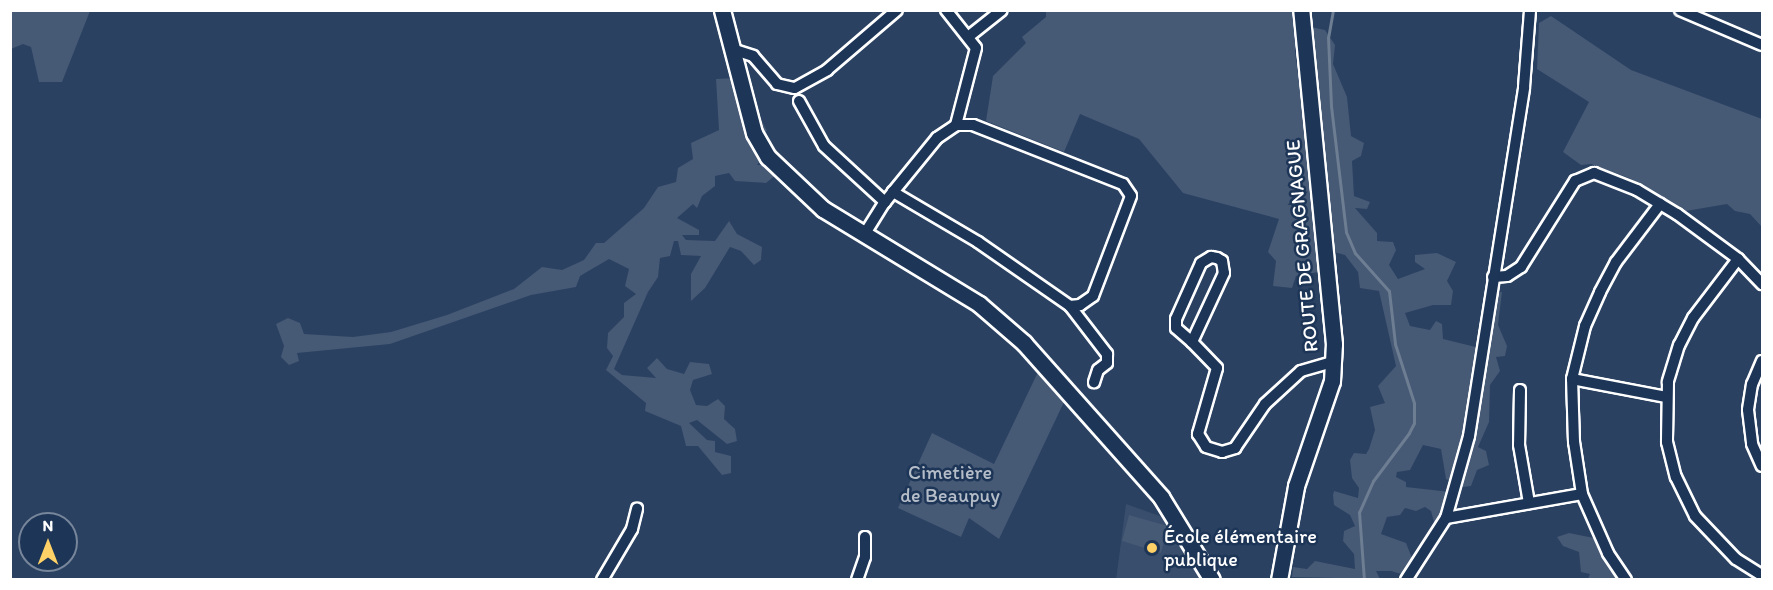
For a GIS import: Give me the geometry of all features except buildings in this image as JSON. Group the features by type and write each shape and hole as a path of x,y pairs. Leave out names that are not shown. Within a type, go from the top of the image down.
{"street":[{"path":"722,10 735,50 754,133 768,157 823,209 979,304 1024,343 1161,497 1212,579"},
{"path":"735,50 753,56 777,84 795,88 827,70 897,10"},
{"path":"946,10 976,48 956,125"},
{"path":"968,37 1002,10"},
{"name":"ROUTE DE GRAGNAGUE","path":"1279,579 1294,493 1328,395 1333,362 1333,323 1301,10"},
{"path":"1406,579 1446,518 1468,436 1526,69 1530,10"},
{"path":"1680,10 1762,45"},
{"path":"799,101 824,146 885,202"},
{"path":"864,235 885,202 936,138 956,125 973,125 1123,184 1128,190 1130,204 1093,296 1080,305 1070,306"},
{"path":"1493,277 1507,276 1521,267 1556,208 1575,181 1586,173 1609,177 1660,204 1738,260 1762,284"},
{"path":"893,192 978,242 1070,306 1107,354 1107,363 1098,370 1094,382"},
{"path":"1626,579 1608,553 1582,494 1574,442 1572,379 1585,326 1604,283 1660,204"},
{"path":"1192,342 1224,273 1222,261 1210,256 1201,263 1176,319 1176,328 1217,368 1198,426 1201,441 1214,451 1235,448 1265,404 1301,370 1333,362"},
{"path":"1738,260 1684,335 1672,367 1666,397 1670,458 1686,501 1719,543 1762,575"},
{"path":"1762,362 1752,384 1748,410 1752,444 1762,466"},
{"path":"1572,379 1666,397"},
{"path":"1520,390 1519,445 1529,503"},
{"path":"1446,518 1582,494"},
{"path":"602,579 632,529 637,510"},
{"path":"857,579 865,557 865,537"}],"shaded area":[{"name":"École élémentaire publique","path":"1126,504 1168,519 1201,579 1116,580"}],"green space":[{"path":"10,11 90,11 62,82 39,82 31,47 23,44 11,49"},
{"path":"1046,11 1295,11 1295,52 1324,271 1296,276 1292,288 1273,286 1276,261 1268,252 1279,219 1183,193 1139,139 1080,114 1064,152 986,121 993,76 1026,43 1022,37 1046,17"},
{"path":"1551,16 1631,70 1762,119 1762,227 1750,214 1735,211 1727,204 1686,211 1629,178 1591,164 1581,165 1563,152 1589,102 1537,69 1539,23"},
{"path":"1311,27 1325,30 1335,45 1333,64 1347,97 1351,136 1364,143 1361,156 1352,161 1354,196 1370,202 1367,209 1355,208 1377,233 1377,241 1393,242 1396,250 1389,265 1398,279 1425,269 1415,262 1415,255 1437,253 1456,262 1447,281 1453,291 1451,305 1433,305 1405,313 1410,326 1430,330 1436,321 1442,324 1443,339 1484,349 1493,293 1502,292 1498,325 1507,346 1505,356 1496,357 1500,371 1490,385 1489,422 1478,447 1486,451 1489,465 1477,470 1471,486 1463,487 1446,479 1441,449 1423,445 1410,470 1397,472 1396,477 1406,482 1406,487 1450,492 1441,524 1434,522 1431,511 1425,507 1416,511 1405,508 1400,515 1387,517 1381,534 1406,543 1412,558 1408,576 1391,571 1376,571 1380,579 1292,577 1293,567 1307,569 1315,561 1355,569 1354,554 1343,541 1344,531 1355,526 1350,515 1334,505 1333,495 1334,491 1358,498 1359,488 1352,478 1350,460 1354,453 1366,454 1369,449 1375,430 1370,407 1385,403 1378,386 1396,366 1379,291 1360,288 1358,272 1345,255 1334,252 1325,160 1304,34"},
{"path":"736,78 741,117 757,112 767,131 753,137 763,157 757,165 766,165 777,174 766,183 735,181 729,173 715,176 715,186 702,196 697,208 693,204 677,218 699,230 699,235 682,235 686,240 715,241 729,221 737,234 762,247 761,260 754,265 741,251 730,247 705,288 691,301 691,274 701,256 681,255 678,241 674,241 670,256 660,258 658,277 648,292 614,369 622,375 656,378 647,368 657,358 667,369 684,374 690,362 709,364 712,374 693,380 690,390 696,405 707,406 718,399 725,406 724,419 735,429 737,441 727,444 697,420 689,423 707,440 715,441 715,452 731,456 731,473 722,475 698,446 686,446 681,426 645,411 646,403 606,370 613,356 607,348 608,333 624,317 624,303 636,294 625,286 629,269 609,259 580,276 576,287 531,295 390,344 297,353 299,361 289,365 281,357 284,346 276,324 288,318 300,323 304,334 353,337 391,332 447,315 514,289 542,267 562,270 584,260 596,243 604,243 644,208 658,187 676,182 678,168 693,159 691,143 719,130 716,79"},
{"name":"Cimetière de Beaupuy","path":"1038,372 1064,402 999,539 969,518 961,537 898,508 932,433 994,464"},
{"path":"1129,515 1168,526 1161,553 1122,541"},
{"path":"1569,533 1594,538 1621,579 1588,579 1590,574 1581,572 1579,552 1563,546 1557,537"}],"waterway":[{"path":"1333,10 1328,37 1331,106 1346,232 1355,253 1389,291 1395,344 1414,403 1414,423 1409,433 1373,481 1359,512 1364,580"}],"place":[{"name":"École élémentaire publique","path":"1152,548"}]}
